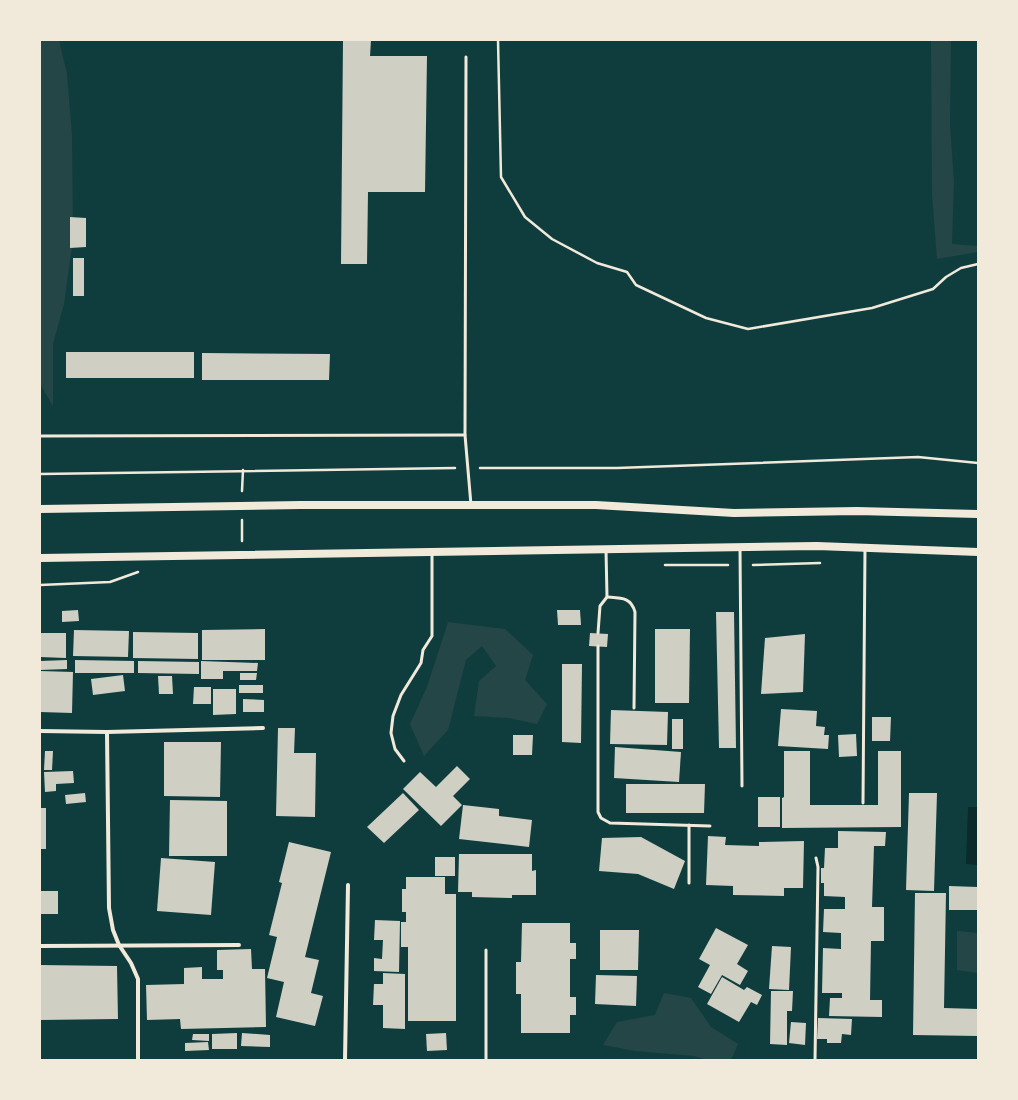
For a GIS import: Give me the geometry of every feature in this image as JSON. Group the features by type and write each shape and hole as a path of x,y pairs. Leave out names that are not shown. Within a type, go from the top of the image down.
{"main road":[{"path":"40,509 301,505 596,505 734,513 858,511 978,514"},
{"path":"40,558 817,546 978,552"}],"street":[{"path":"40,731 107,732 262,728"},
{"path":"107,732 109,908 113,930 119,945 131,962 138,979 138,1060"},
{"path":"345,1060 348,885"},
{"path":"40,946 238,945"}],"lane":[{"path":"466,57 466,435 471,506"},
{"path":"40,436 466,435"},
{"path":"740,548 742,786"},
{"path":"863,803 865,548"},
{"path":"598,633 600,606 608,597 606,550"},
{"path":"404,761 395,749 391,733 393,716 401,695 421,663 423,650 432,636 432,552"},
{"path":"608,597 627,599 633,604 635,612 634,708"},
{"path":"598,646 598,812 601,818 610,823 710,826"},
{"path":"689,825 689,883"},
{"path":"815,1060 818,867 816,858"},
{"path":"486,950 486,1060"}],"path":[{"path":"498,40 501,177 525,216 552,239 597,263 627,272 636,285 706,318 748,329 872,308 933,289 946,277 961,268 978,264"},
{"path":"40,474 468,468 617,468 918,457 978,463"}],"shaded area":[{"path":"40,40 59,40 67,74 72,135 73,239 64,304 53,344 53,406 40,384"},
{"path":"931,40 951,40 950,124 954,182 952,244 978,246 978,252 937,259 932,194"},
{"path":"448,622 505,629 533,655 525,680 547,704 537,724 509,718 474,716 479,681 496,666 482,646 466,660 448,730 424,756 410,724 427,687"},
{"path":"968,807 978,807 978,865 966,864"},
{"path":"957,931 978,933 978,973 957,970"},
{"path":"664,993 691,998 711,1027 738,1044 731,1060 707,1060 694,1056 635,1051 603,1045 617,1022 655,1015"}],"building":[{"path":"343,40 371,40 370,56 427,56 425,192 368,192 367,264 341,264"},
{"path":"70,217 86,218 86,247 70,248"},
{"path":"73,258 84,258 84,296 73,296"},
{"path":"66,352 194,352 194,378 66,378"},
{"path":"202,353 330,354 329,380 202,380"},
{"path":"78,610 79,621 62,622 62,611"},
{"path":"557,610 580,610 581,625 558,625"},
{"path":"716,612 734,612 736,748 719,748"},
{"path":"265,629 265,660 202,660 202,630"},
{"path":"655,629 690,629 689,703 655,703"},
{"path":"74,630 129,631 128,657 73,656"},
{"path":"133,632 198,633 198,659 133,658"},
{"path":"40,633 66,633 66,658 40,657"},
{"path":"590,633 608,634 607,647 589,646"},
{"path":"805,634 803,692 761,694 765,638"},
{"path":"67,660 67,669 40,670 40,661"},
{"path":"75,660 134,661 134,673 75,673"},
{"path":"138,661 199,662 199,674 138,673"},
{"path":"201,661 258,663 257,671 223,671 223,679 201,679"},
{"path":"562,664 582,664 581,743 562,742"},
{"path":"40,671 73,672 72,713 40,712"},
{"path":"240,673 257,673 256,680 240,680"},
{"path":"123,675 125,691 93,695 91,679"},
{"path":"158,676 172,676 173,694 159,694"},
{"path":"239,685 263,685 263,693 239,693"},
{"path":"194,687 211,687 211,704 193,704"},
{"path":"213,689 236,689 236,714 213,715"},
{"path":"243,699 264,700 264,712 243,712"},
{"path":"781,709 817,711 816,726 825,727 824,735 829,735 828,749 778,746"},
{"path":"611,710 668,712 667,745 610,744"},
{"path":"872,717 891,717 890,741 872,741"},
{"path":"672,719 683,719 683,749 672,749"},
{"path":"278,728 295,728 294,753 316,753 315,817 276,816"},
{"path":"856,734 857,756 839,757 838,735"},
{"path":"513,735 533,735 532,755 513,755"},
{"path":"164,742 221,742 220,797 164,796"},
{"path":"615,747 681,752 679,782 614,778"},
{"path":"45,751 53,751 52,770 44,770"},
{"path":"784,751 810,751 810,805 878,805 878,751 901,751 901,827 782,828"},
{"path":"457,766 470,779 453,796 462,805 441,826 403,789 420,772 436,787"},
{"path":"73,771 74,783 56,784 56,791 45,792 44,772"},
{"path":"626,784 705,784 704,813 626,813"},
{"path":"85,793 86,802 66,804 65,795"},
{"path":"403,793 419,810 384,843 367,827"},
{"path":"909,793 937,793 934,891 906,890"},
{"path":"758,797 780,797 780,827 758,827"},
{"path":"170,800 227,801 227,856 169,856"},
{"path":"463,805 499,809 499,816 532,820 529,847 459,839"},
{"path":"40,808 46,808 46,849 40,849"},
{"path":"838,831 886,832 885,846 874,846 872,907 884,907 884,941 871,941 870,1000 882,1000 882,1017 829,1016 830,998 842,998 842,993 822,993 823,948 841,949 841,933 823,932 824,909 845,909 845,897 824,896 824,883 821,883 821,868 824,868 825,848 838,848"},
{"path":"708,836 726,837 725,845 759,846 759,842 804,841 803,888 784,888 784,896 733,895 733,886 706,885"},
{"path":"641,837 685,861 674,889 638,874 599,871 602,838"},
{"path":"289,842 331,852 305,957 319,960 311,993 323,996 315,1026 276,1017 284,982 267,978 277,937 269,935 282,883 279,882"},
{"path":"459,854 532,854 532,871 536,870 536,895 512,895 512,898 472,897 472,892 458,892"},
{"path":"435,857 455,857 455,876 435,876"},
{"path":"161,858 215,862 211,915 157,911"},
{"path":"406,877 445,877 445,894 456,894 456,1021 408,1021 408,947 401,947 401,922 406,922 406,912 402,912 402,889 406,889"},
{"path":"949,886 978,887 978,910 949,910"},
{"path":"40,891 58,891 58,914 40,914"},
{"path":"915,893 946,893 944,1008 978,1009 978,1036 913,1035"},
{"path":"375,920 400,921 399,972 374,971 374,958 382,959 383,940 374,940"},
{"path":"522,923 570,923 570,943 576,943 576,959 570,959 570,997 576,997 576,1015 570,1015 570,1033 521,1033 521,994 516,994 516,962 521,962"},
{"path":"716,928 748,945 737,964 748,971 740,985 722,975 711,994 698,987 710,965 699,959"},
{"path":"600,930 639,930 638,970 600,970"},
{"path":"772,946 791,947 789,990 769,989"},
{"path":"251,949 252,969 265,969 266,1027 181,1029 180,1019 147,1020 146,985 184,984 184,968 202,967 202,979 223,979 223,970 217,970 217,950"},
{"path":"40,965 117,966 118,1019 40,1020"},
{"path":"383,973 405,974 405,1029 383,1028 383,1005 373,1005 374,984 383,984"},
{"path":"596,975 637,976 636,1006 595,1004"},
{"path":"722,977 744,990 747,987 762,995 757,1005 751,1002 739,1022 707,1004"},
{"path":"771,991 793,991 792,1011 787,1011 787,1045 770,1044"},
{"path":"818,1018 852,1019 851,1035 842,1034 841,1043 827,1043 827,1039 817,1039"},
{"path":"791,1022 806,1023 805,1045 789,1043"},
{"path":"237,1033 237,1049 212,1049 212,1034"},
{"path":"242,1033 270,1035 270,1047 241,1046"},
{"path":"446,1033 447,1050 427,1051 426,1034"},
{"path":"193,1034 209,1034 209,1041 192,1040"},
{"path":"208,1042 209,1050 185,1051 185,1043"}]}
